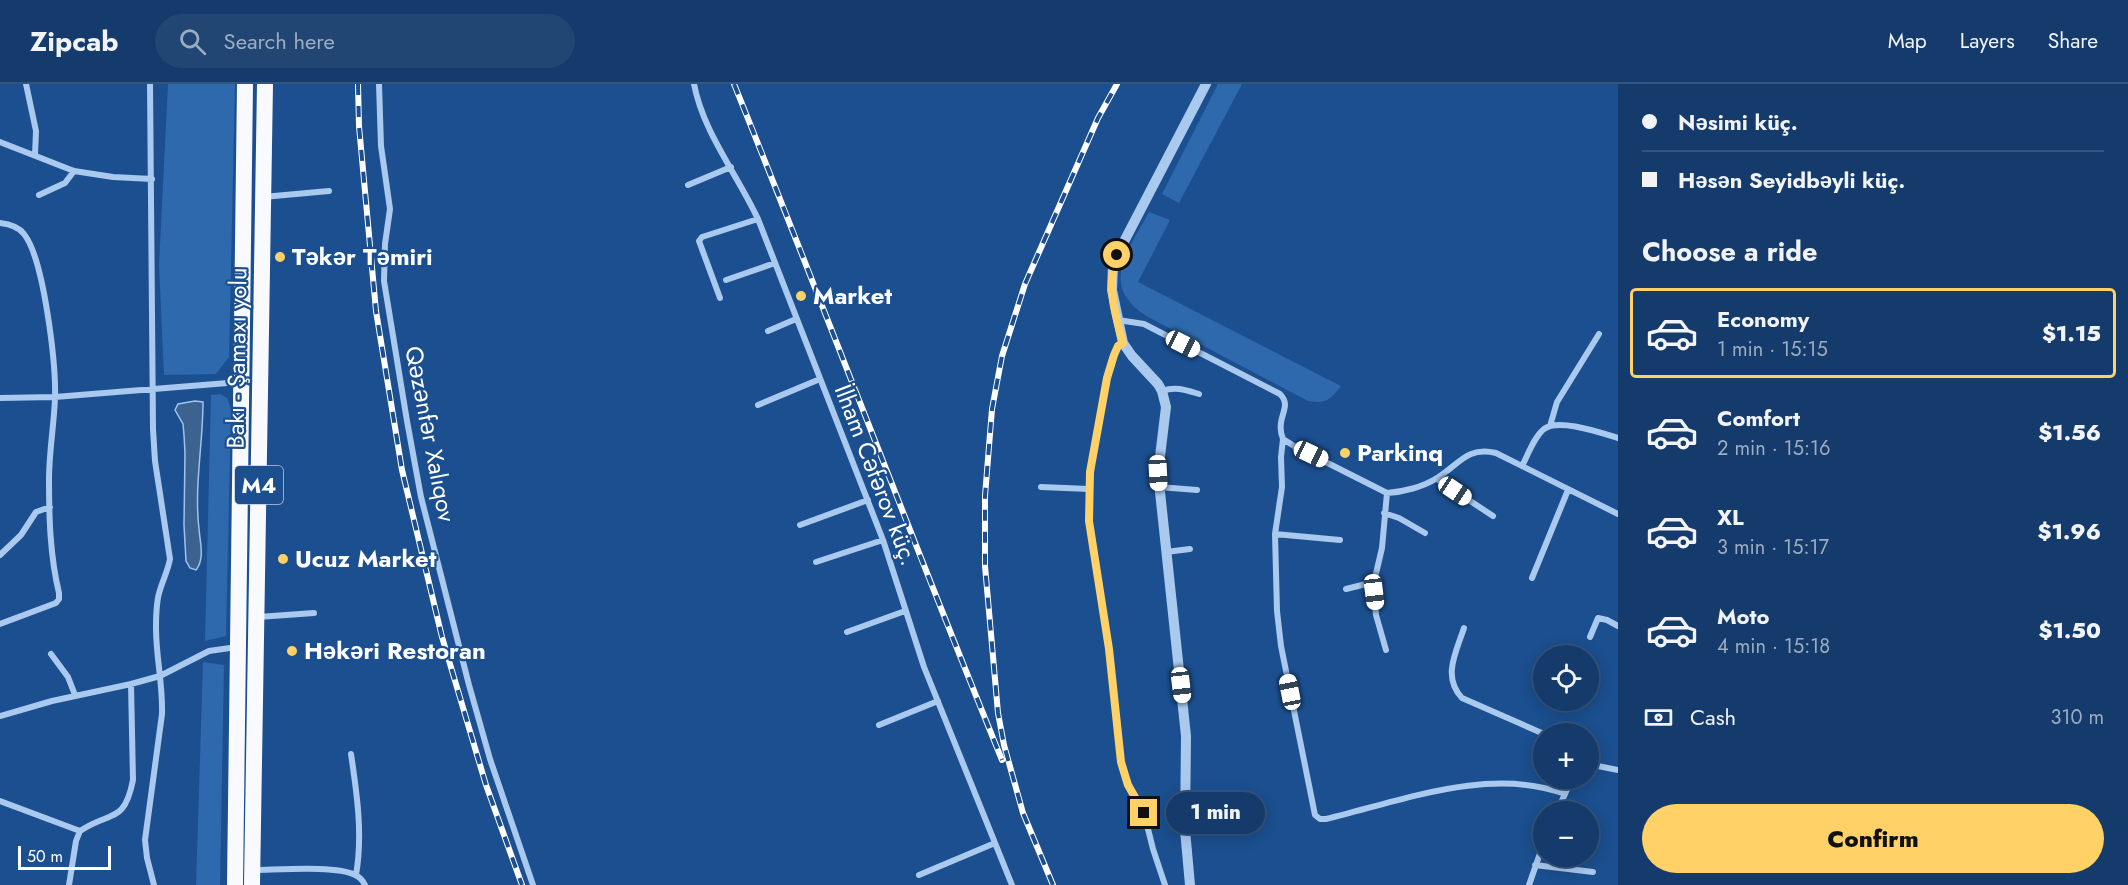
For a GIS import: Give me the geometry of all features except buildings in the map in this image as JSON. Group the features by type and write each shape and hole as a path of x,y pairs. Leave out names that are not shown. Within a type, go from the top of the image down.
{"highway":[{"name":"Bakı - Şamaxı yolu","path":"235,885 245,84"},
{"name":"Bakı - Şamaxı yolu","path":"252,878 265,84"}],"street":[{"path":"26,84 36,131 35,155"},
{"path":"150,84 152,389 155,461 170,559 167,575 159,592 157,610 156,628 162,714 145,840 154,885"},
{"name":"Qəzənfər Xalıqov","path":"379,84 381,146 390,209 385,244 384,281 421,497 469,685 500,791 533,885"},
{"name":"İlham Cəfərov küç.","path":"694,84 697,101 704,117 758,219 883,540 917,648 1012,885"},
{"path":"1190,885 1185,830 1186,736 1158,487 1158,461 1166,415 1162,391 1158,384 1132,357 1123,343 1112,290 1113,265 1206,84"},
{"path":"0,142 74,171 113,177 152,179"},
{"path":"688,185 731,167"},
{"path":"39,195 65,183 74,171"},
{"path":"263,197 329,191"},
{"path":"720,298 699,241 702,237 758,219"},
{"path":"0,223 13,225 22,231 31,243 52,350 55,397 49,477 52,551 59,599 51,606 0,624"},
{"path":"726,280 775,263"},
{"path":"768,332 796,319"},
{"path":"1117,320 1144,324 1280,394 1285,399 1286,405 1280,424 1283,439 1282,487 1275,534 1275,571 1281,646 1315,815 1320,819 1326,819 1471,784 1502,783 1534,786 1565,794"},
{"path":"1522,466 1539,434 1550,426 1557,402 1599,334"},
{"path":"1123,343 1118,346 1107,378 1090,472 1089,521 1109,649 1121,762 1128,785 1144,813 1165,885"},
{"path":"758,405 820,379"},
{"path":"0,398 55,397 241,382"},
{"path":"1162,391 1179,388 1199,394"},
{"path":"1550,426 1580,428 1618,438"},
{"path":"1283,439 1387,493 1404,491 1437,479 1469,453 1480,450 1496,453 1618,514"},
{"path":"1437,479 1492,516"},
{"path":"1041,487 1089,489"},
{"path":"1158,487 1197,490"},
{"path":"1532,578 1568,490"},
{"path":"1386,650 1376,615 1374,582 1382,548 1387,493"},
{"path":"800,525 868,500"},
{"path":"0,555 21,535 36,512 50,507"},
{"path":"1384,513 1399,518 1425,533"},
{"path":"1275,534 1340,540"},
{"path":"816,562 883,540"},
{"path":"1166,552 1190,549"},
{"path":"1346,589 1374,582"},
{"path":"848,632 905,611"},
{"path":"258,617 314,613"},
{"path":"1590,637 1598,618 1618,626"},
{"path":"1464,628 1451,670 1454,690 1462,698 1533,729"},
{"path":"0,716 75,695 160,676 209,651 239,647"},
{"path":"51,654 68,677 75,695"},
{"path":"69,885 74,849 80,831 124,808 130,793 133,780 131,684"},
{"path":"879,725 938,701"},
{"path":"351,754 359,832 356,875"},
{"path":"1599,766 1618,770"},
{"path":"1562,801 1567,789"},
{"path":"0,801 80,831"},
{"path":"1185,830 1260,813"},
{"path":"919,875 995,843"},
{"path":"1529,885 1534,867"},
{"path":"1552,867 1593,872"},
{"path":"252,878 328,870 356,875 365,885"}],"shaded area":[{"path":"168,84 235,84 229,357 216,374 164,375 159,265"},
{"path":"1218,84 1242,84 1179,203 1162,194"},
{"path":"1149,212 1170,220 1138,282 1341,386 1334,395 1319,402 1308,401 1148,317 1133,305 1124,293 1121,280 1122,267 1126,254"},
{"path":"220,394 227,398 231,409 226,636 205,641 211,395"},
{"path":"203,402 198,481 201,556 196,570 190,568 186,561 184,435 183,424 175,410 178,404"},
{"path":"203,662 224,665 220,885 196,885"}],"railway":[{"path":"358,84 359,126 376,311 402,470 442,637 486,785 522,885"},
{"path":"734,84 1002,760"},
{"path":"1053,885 1023,813 1004,745 998,713 985,566 985,496 992,409 1002,356 1025,284 1098,118 1117,84"}],"place":[{"name":"Təkər Təmiri","path":"280,257"},
{"name":"Market","path":"801,296"},
{"name":"Parkinq","path":"1345,453"},
{"name":"Ucuz Market","path":"283,559"},
{"name":"Həkəri Restoran","path":"292,651"}],"route":[{"path":"1117,255 1113,265 1112,290 1123,343 1118,346 1107,378 1090,472 1089,521 1109,649 1121,762 1128,785 1144,813"}]}
